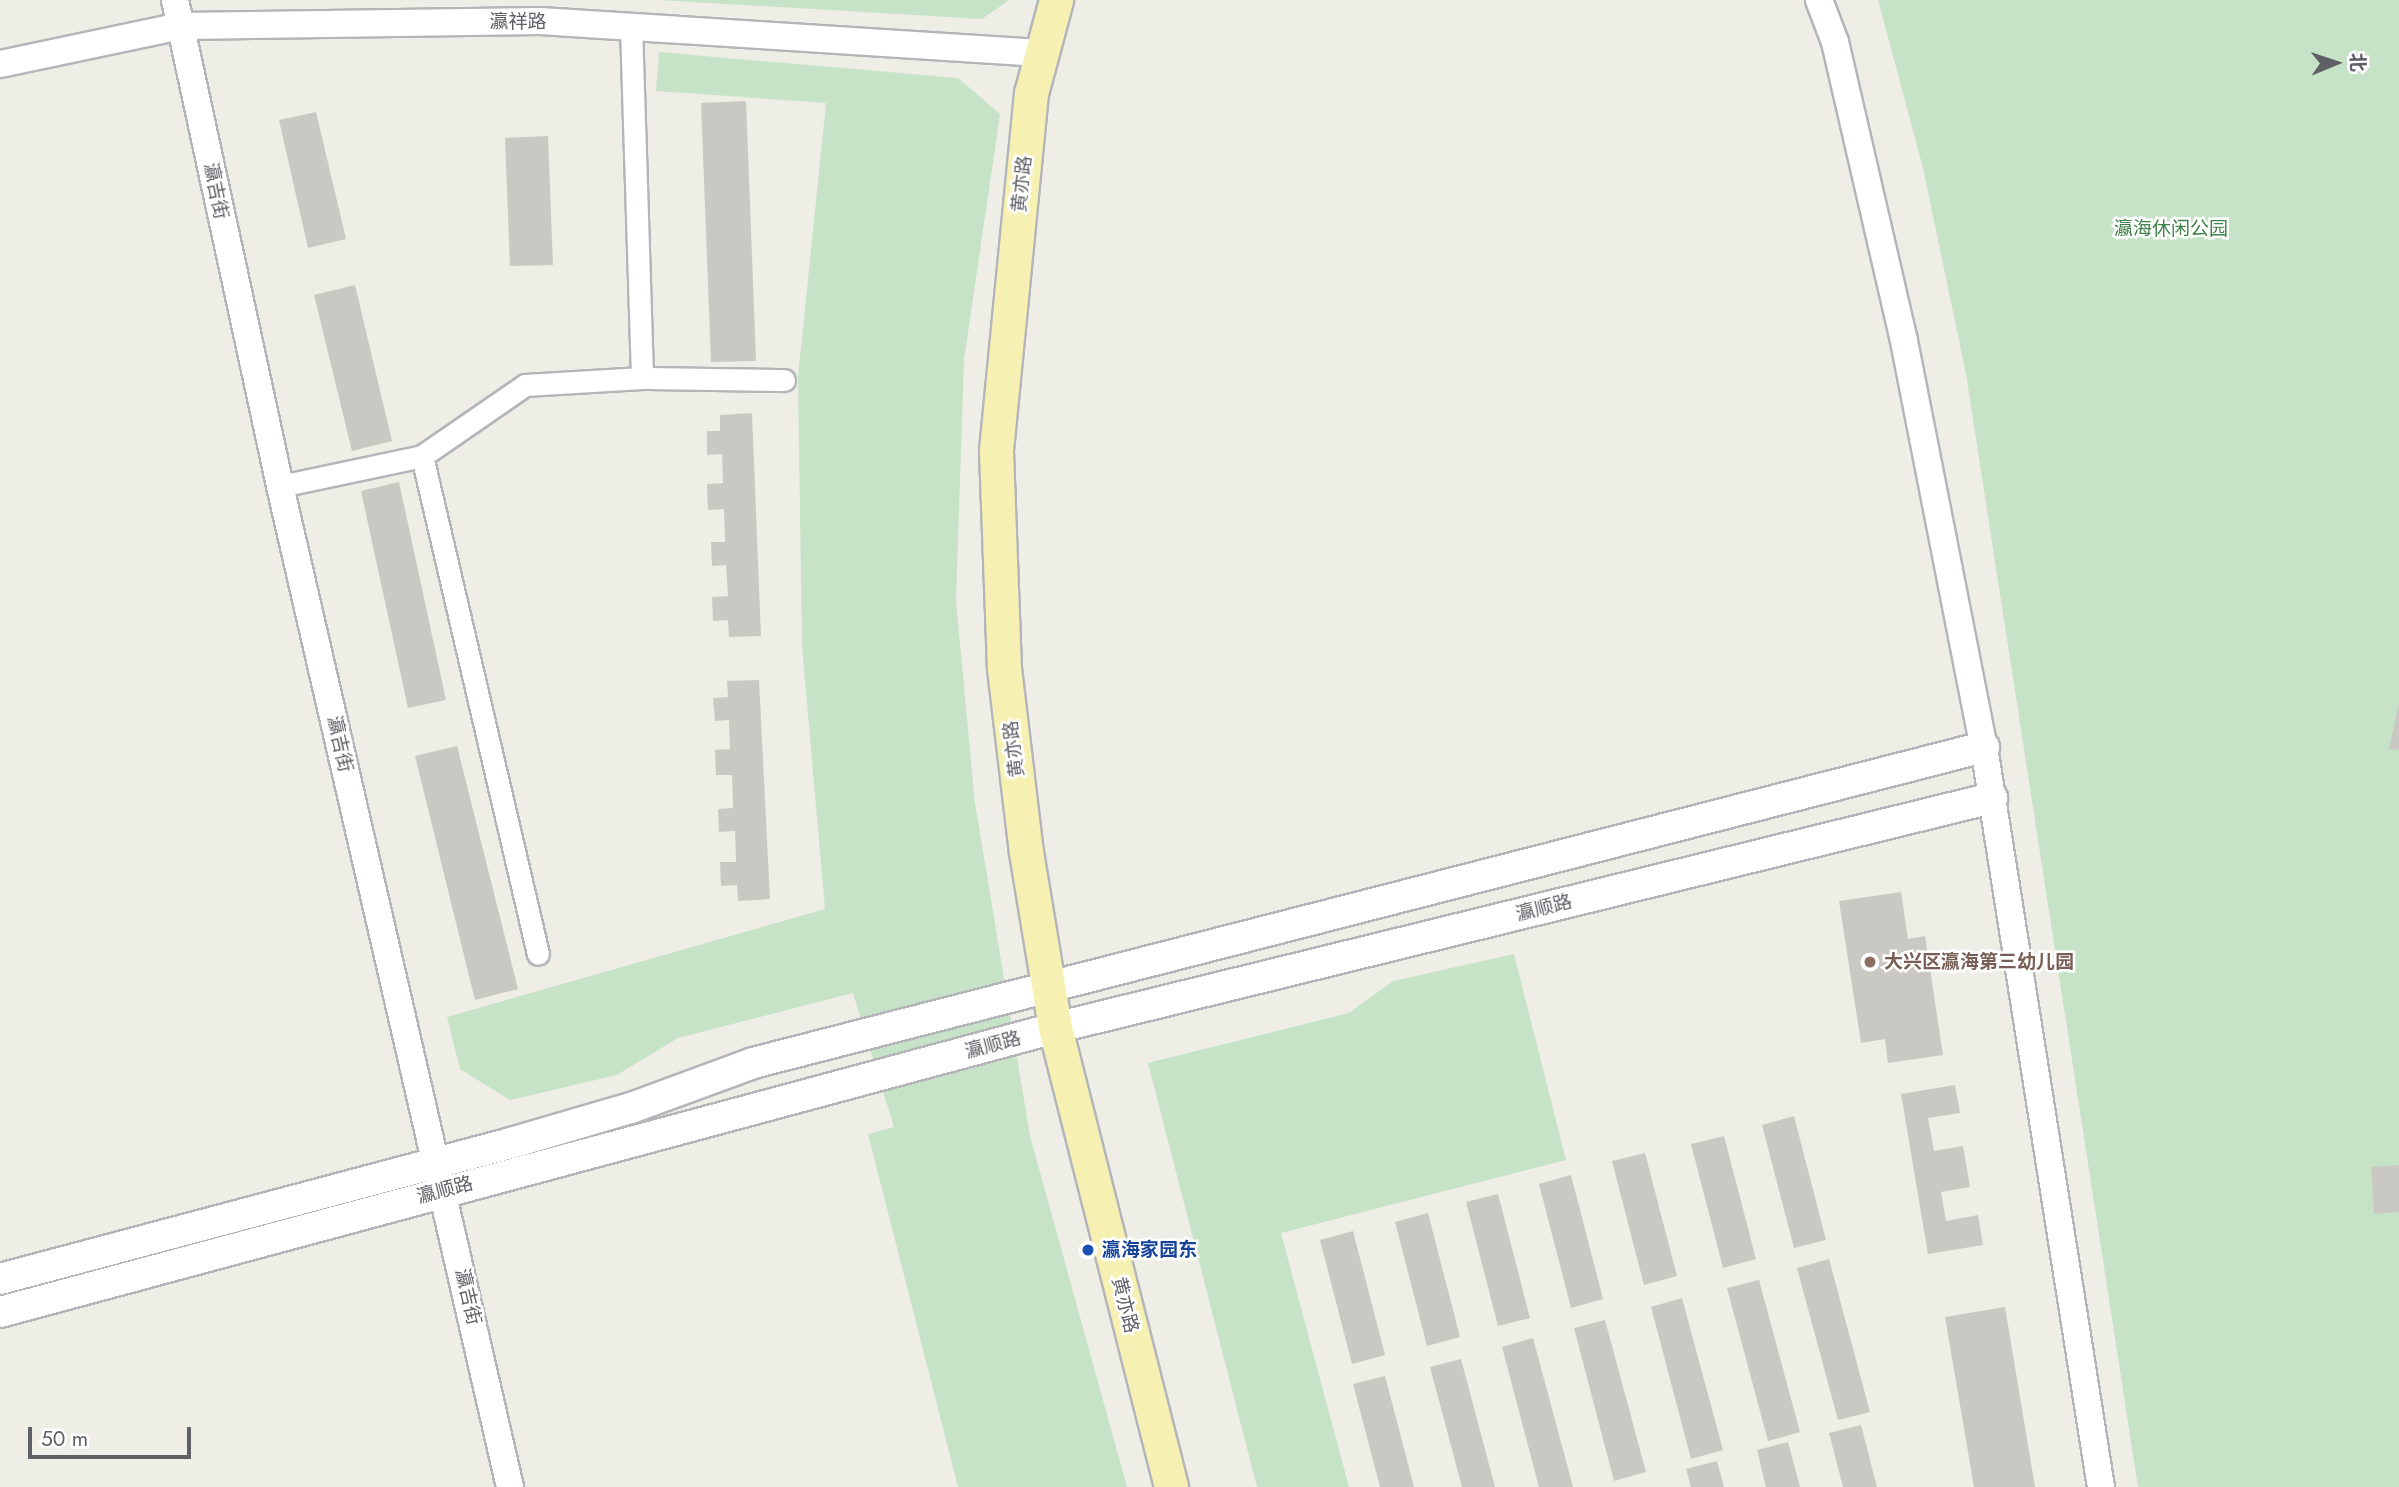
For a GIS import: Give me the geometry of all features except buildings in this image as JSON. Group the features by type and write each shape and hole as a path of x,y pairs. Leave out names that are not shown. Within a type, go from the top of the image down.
{"main road":[{"name":"黄亦路","path":"1056,0 1031,93 996,451 1004,668 1047,987 1055,1028 1171,1487"},
{"name":"瀛顺路","path":"0,1312 441,1176 753,1062 1984,747"},
{"name":"瀛顺路","path":"0,1279 1055,1028 1992,798"}],"street":[{"name":"瀛吉街","path":"175,0 281,486 510,1487"},
{"path":"1819,0 1835,42 1904,341 1984,747 2101,1487"},
{"name":"瀛祥路","path":"0,64 181,26 540,21 1040,53"},
{"path":"631,26 642,379"},
{"path":"281,486 422,456 525,385 642,379 784,380"},
{"path":"422,456 538,954"}],"green space":[{"path":"659,0 1009,0 982,19"},
{"name":"瀛海休闲公园","path":"1878,0 2399,0 2399,1487 2138,1487 1966,374 1923,168"},
{"path":"659,52 958,78 1000,114 964,360 956,601 975,803 1030,1136 1127,1487 958,1487 868,1134 894,1127 853,993 678,1038 617,1075 510,1100 460,1069 447,1017 825,909 802,646 798,377 826,103 656,91"},
{"path":"1514,954 1566,1160 1281,1233 1349,1487 1257,1487 1148,1063 1349,1013 1393,981"}],"place":[{"name":"大兴区瀛海第三幼儿园","path":"1870,962"},
{"name":"瀛海家园东","path":"1088,1250"}]}
